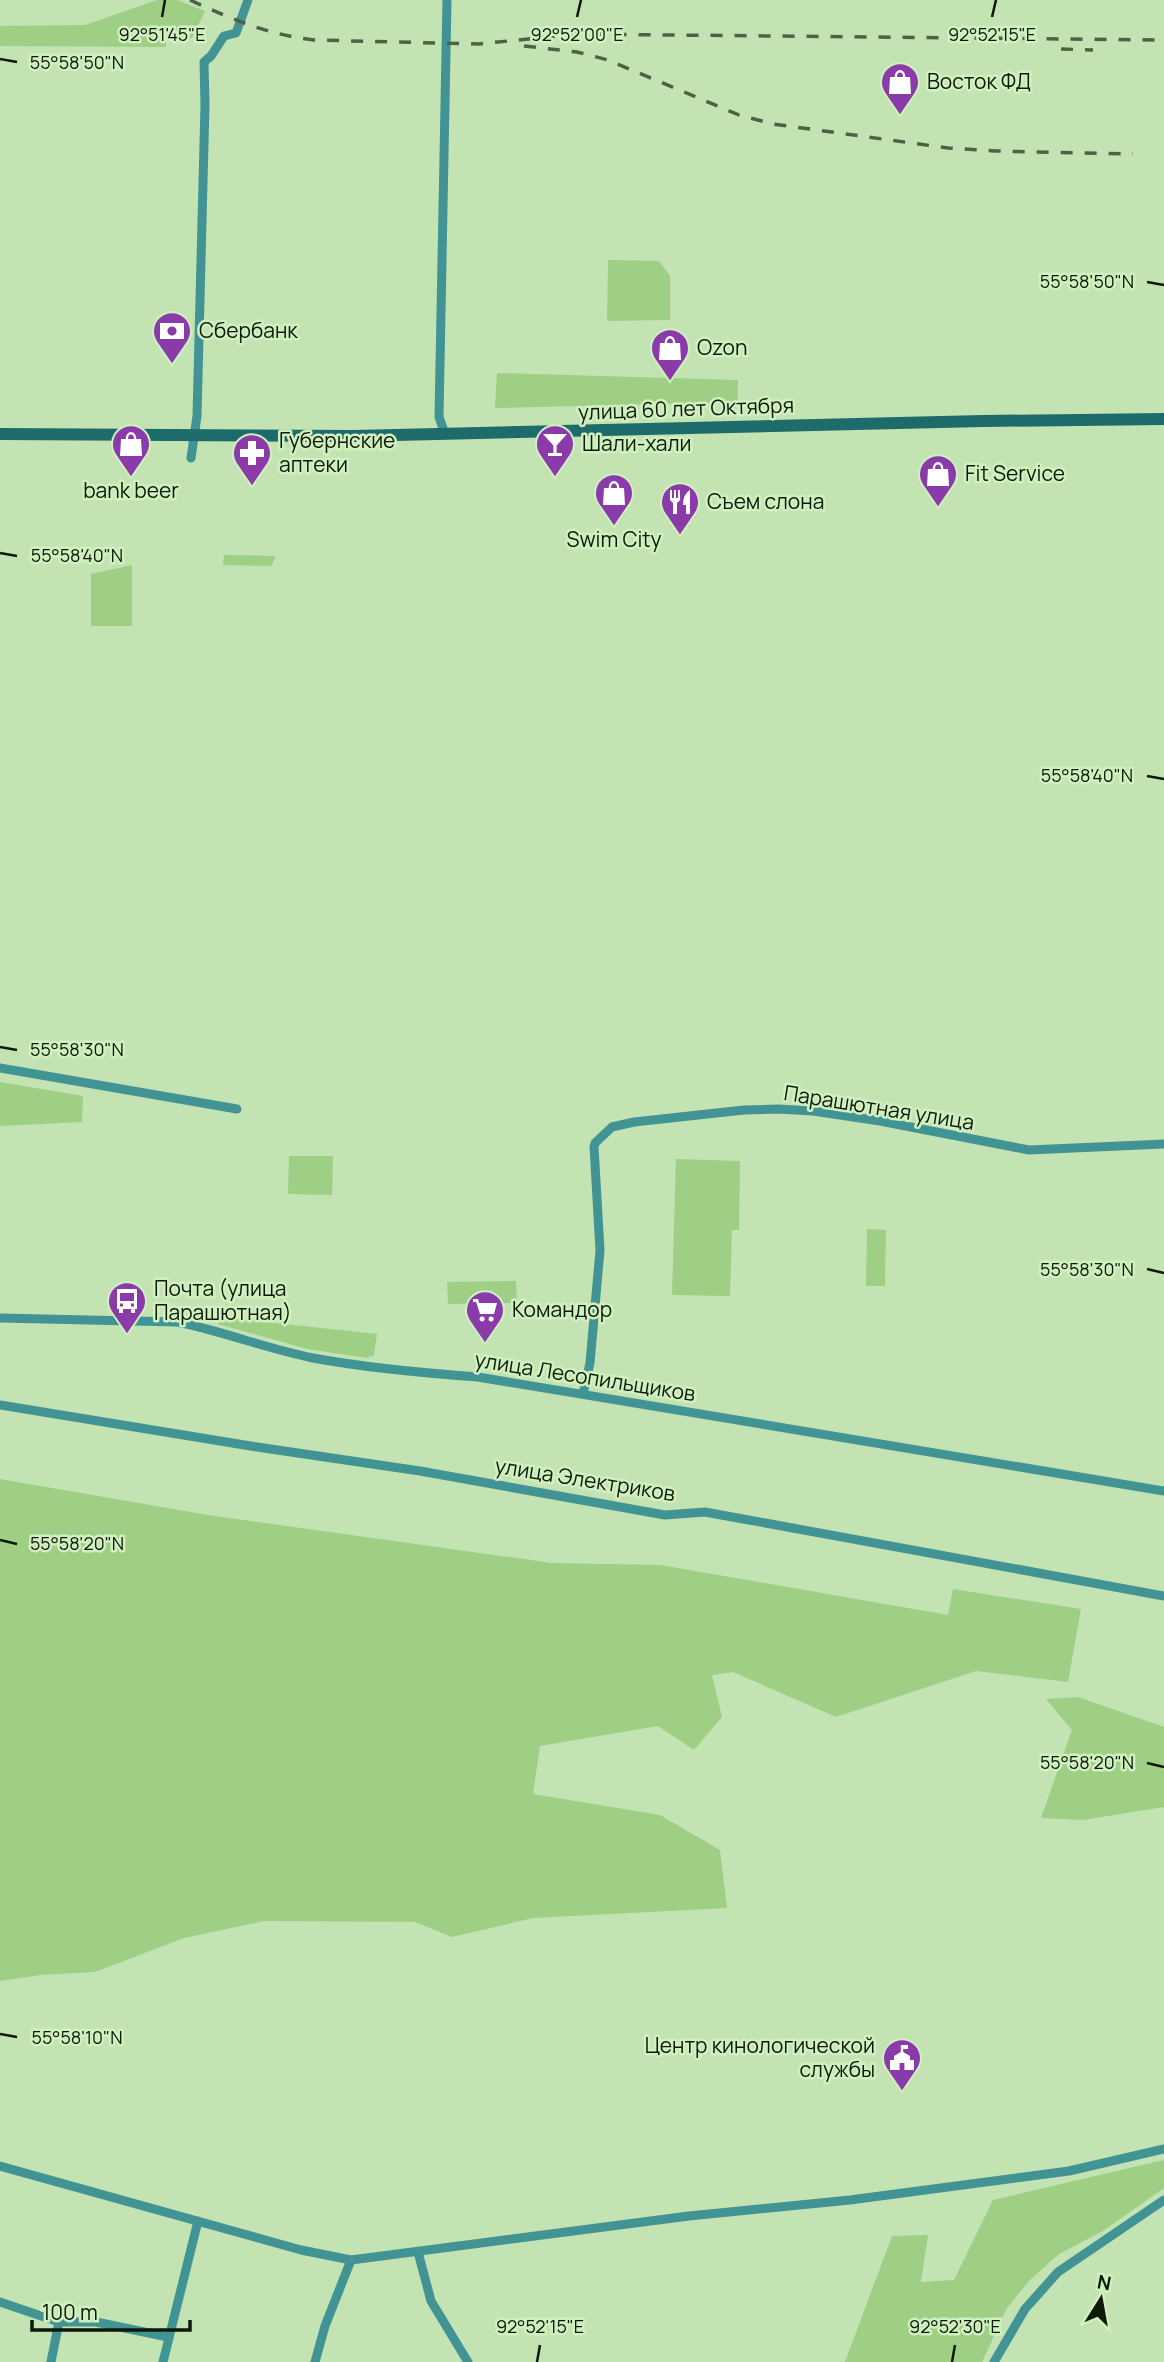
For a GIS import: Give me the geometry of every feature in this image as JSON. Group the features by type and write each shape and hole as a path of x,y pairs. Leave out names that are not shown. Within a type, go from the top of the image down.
{"main road":[{"name":"улица 60 лет Октября","path":"0,434 445,435 998,420 1164,419"}],"street":[{"path":"191,458 197,403 204,62 224,36 236,33 248,0"},
{"path":"445,435 439,417 447,0"},
{"path":"0,1068 237,1109"},
{"name":"Парашютная улица","path":"583,1394 590,1363 600,1250 593,1160 595,1143 612,1127 634,1122 744,1110 778,1109 813,1111 914,1127 1029,1150 1164,1144"},
{"name":"улица Лесопильщиков","path":"0,1318 177,1322 311,1357 410,1372 478,1377 1164,1491"},
{"name":"улица Электриков","path":"0,1405 420,1471 665,1515 705,1512 1164,1596"},
{"path":"0,2166 301,2250 351,2260 688,2217 850,2200 1055,2172 1164,2149"},
{"path":"994,2362 1025,2309 1058,2272 1164,2200"},
{"path":"163,2362 198,2221"},
{"path":"418,2252 431,2301 468,2362"},
{"path":"315,2362 325,2326 351,2260"},
{"path":"0,2302 59,2322 96,2322 168,2337"},
{"path":"51,2362 59,2322"}],"green space":[{"path":"157,0 177,0 205,11 192,38 166,37 166,47 0,46 0,26 85,25"},
{"path":"608,260 659,261 670,276 670,320 607,321"},
{"path":"497,373 738,380 738,402 495,408"},
{"path":"224,555 276,556 271,566 223,565"},
{"path":"132,565 132,626 91,626 91,574"},
{"path":"0,1082 83,1096 82,1122 0,1126"},
{"path":"289,1156 333,1156 332,1195 288,1194"},
{"path":"676,1159 740,1161 739,1230 732,1230 730,1296 672,1295"},
{"path":"867,1229 886,1230 885,1286 866,1286"},
{"path":"516,1281 517,1303 448,1304 447,1282"},
{"path":"220,1317 377,1334 374,1355 367,1358 307,1349 218,1324"},
{"path":"0,1479 208,1515 552,1563 661,1565 948,1615 953,1589 1081,1609 1068,1682 976,1671 836,1717 733,1672 712,1675 722,1717 694,1750 658,1726 540,1746 533,1794 660,1815 720,1850 727,1908 533,1918 452,1937 415,1922 264,1921 184,1938 95,1972 41,1975 0,1981"},
{"path":"1078,1697 1164,1727 1164,1807 1083,1820 1041,1818 1072,1730 1046,1699"},
{"path":"1164,2160 1164,2188 1103,2231 1059,2254 1030,2280 1007,2308 982,2362 845,2362 892,2236 928,2235 921,2282 954,2280 993,2200"}],"railway":[{"path":"190,0 250,25 314,40 479,44 576,34 1164,40"},
{"path":"524,46 577,52 608,60 739,115 773,124 948,148 1133,154"},
{"path":"1061,49 1093,50"}],"place":[{"name":"Восток ФД","path":"900,116"},
{"name":"Сбербанк","path":"172,365"},
{"name":"Ozon","path":"670,382"},
{"name":"bank beer","path":"131,478"},
{"name":"Шали-хали","path":"555,478"},
{"name":"Губернские аптеки","path":"252,487"},
{"name":"Fit Service","path":"938,508"},
{"name":"Swim City","path":"614,527"},
{"name":"Съем слона","path":"680,536"},
{"name":"Почта (улица Парашютная)","path":"127,1335"},
{"name":"Командор","path":"485,1344"},
{"name":"Центр кинологической службы","path":"902,2092"}]}
